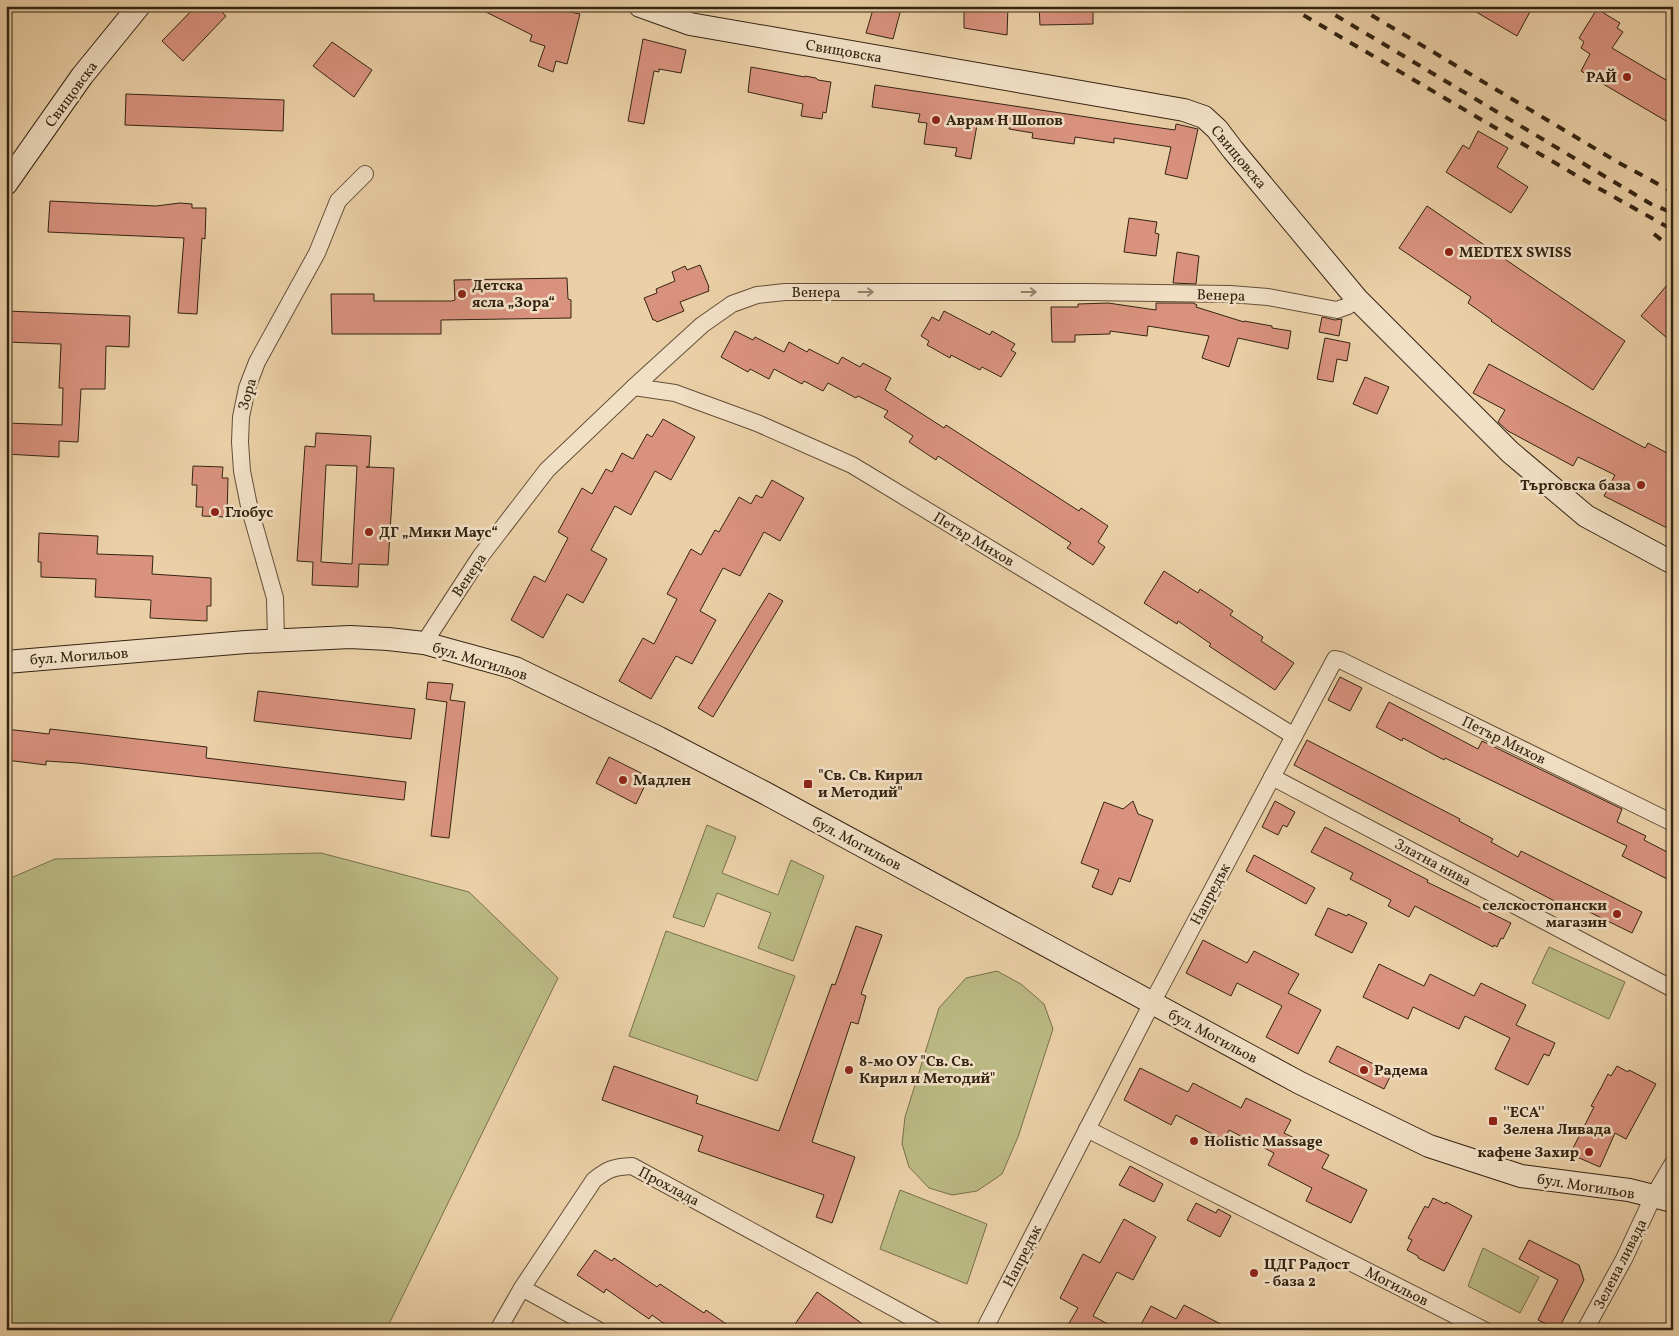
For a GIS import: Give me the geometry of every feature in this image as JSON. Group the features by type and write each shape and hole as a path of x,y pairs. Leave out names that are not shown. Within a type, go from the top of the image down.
{"street":[{"name":"Свищовска","path":"6,184 82,76 139,6"},
{"name":"Свищовска","path":"640,6 690,24 1184,110 1204,117 1217,128 1233,150 1358,299 1510,452 1586,516 1673,563"},
{"name":"Зора","path":"276,640 274,598 249,506 242,471 241,417 247,388 258,362 317,253 338,201 365,174"},
{"name":"Венера","path":"424,643 480,557 547,470 702,325 732,304 757,295 785,292 1230,294 1268,298 1337,310 1348,306 1358,299"},
{"name":"Петър Михов","path":"634,387 675,393 757,423 852,465 1294,736"},
{"name":"бул. Могильов","path":"6,662 276,640 350,637 424,643 515,668 659,738 774,798 1300,1083 1429,1146 1521,1176 1629,1190 1663,1199"},
{"name":"Петър Михов","path":"1335,659 1673,823"},
{"name":"Напредък","path":"984,1330 1152,1002 1335,659"},
{"name":"Златна нива","path":"1272,777 1673,989"},
{"name":"Могильов","path":"1087,1129 1484,1330"},
{"name":"Зелена ливада","path":"1585,1330 1624,1259 1663,1199 1673,1163"},
{"name":"Прохлада","path":"498,1330 522,1288 594,1180 607,1170 615,1167 632,1166 934,1330"},
{"path":"522,1288 598,1330"}],"shaded area":[{"path":"707,825 736,837 722,873 778,895 791,860 824,876 793,961 758,948 771,913 717,893 704,927 673,917"},
{"path":"321,853 469,892 558,978 386,1330 6,1330 6,880 55,859"},
{"path":"666,931 795,976 757,1081 629,1036"},
{"path":"1549,947 1625,982 1609,1019 1532,983"},
{"path":"997,971 1021,984 1044,1004 1053,1029 1018,1137 1002,1174 977,1191 952,1195 929,1188 909,1167 902,1144 905,1117 939,1008 966,978"},
{"path":"900,1190 987,1224 967,1284 880,1249"},
{"path":"1483,1248 1539,1277 1520,1313 1468,1286"}],"building":[{"path":"196,6 216,6 226,16 183,61 162,41"},
{"path":"474,6 539,6 580,14 567,64 556,61 553,72 538,66 545,46 530,41 532,35"},
{"path":"874,6 891,6 901,9 893,39 866,33"},
{"path":"964,6 1008,6 1007,35 964,28"},
{"path":"1039,6 1093,6 1093,24 1040,25"},
{"path":"1466,6 1533,6 1517,36"},
{"name":"РАЙ","path":"1597,9 1620,23 1617,28 1623,32 1612,48 1673,84 1673,125 1581,71 1590,54 1581,48 1584,42 1579,38"},
{"path":"643,39 686,50 681,73 659,69 659,72 654,71 644,124 628,121"},
{"path":"332,42 372,70 354,97 313,66"},
{"path":"751,67 831,82 826,113 823,112 822,119 801,116 803,104 748,92"},
{"path":"875,85 1175,130 1176,124 1198,129 1187,179 1165,174 1171,147 1114,138 1114,143 1075,137 1074,144 1032,138 1033,133 1009,129 1010,123 978,119 971,159 955,156 957,148 924,144 927,123 918,122 920,114 872,107"},
{"path":"126,94 284,100 283,131 125,125"},
{"path":"1478,131 1508,148 1497,167 1528,187 1511,213 1446,172 1463,145 1469,149"},
{"path":"50,201 156,206 180,203 192,204 192,208 206,208 205,239 202,238 197,314 178,313 184,238 48,232"},
{"path":"1427,206 1625,341 1593,390 1491,321 1468,303 1471,297 1399,248"},
{"path":"1129,218 1157,222 1155,233 1159,234 1156,256 1124,252"},
{"path":"1177,252 1199,256 1196,284 1173,283"},
{"path":"700,265 709,291 680,302 684,311 657,322 653,320 644,298 657,293 656,289 675,281 672,272 685,266 687,270"},
{"path":"567,278 568,299 571,300 571,318 441,320 441,334 332,334 331,294 374,294 374,301 452,301 455,300 454,280"},
{"path":"1673,278 1673,343 1641,316"},
{"path":"1108,303 1156,310 1156,303 1193,303 1197,305 1196,307 1244,322 1291,331 1288,349 1238,338 1229,367 1202,358 1209,336 1148,326 1147,336 1110,331 1110,334 1075,335 1075,342 1052,342 1051,307 1078,307 1078,304"},
{"path":"6,311 130,316 129,347 106,346 105,389 81,389 78,442 59,441 59,457 6,454 6,423 62,425 63,388 59,388 61,344 6,342"},
{"path":"944,311 990,335 992,331 1015,344 1011,350 1016,353 1001,377 982,367 980,370 951,355 950,358 927,345 929,341 921,336 932,317 939,321"},
{"path":"1322,317 1335,320 1342,319 1339,336 1319,332"},
{"path":"735,331 753,340 755,337 784,352 789,342 807,352 809,349 838,364 842,357 860,367 863,363 891,378 885,390 944,428 946,425 1079,511 1081,508 1108,526 1098,542 1105,547 1093,565 1067,548 1071,543 938,456 936,460 909,442 913,436 884,417 888,411 858,396 856,398 828,383 823,391 804,381 802,384 774,369 769,379 750,369 748,372 721,357"},
{"path":"1325,338 1350,343 1347,361 1337,359 1333,382 1317,379"},
{"path":"1489,364 1645,448 1648,443 1673,456 1673,531 1604,496 1615,475 1578,457 1573,466 1508,431 1498,422 1505,410 1473,393"},
{"path":"1365,377 1389,387 1377,414 1353,404"},
{"path":"663,419 695,437 671,480 655,471 631,515 615,506 591,550 607,559 583,603 567,594 543,638 511,620 534,576 545,582 568,538 558,532 582,488 592,494 606,469 612,472 622,453 633,459 647,434 652,437"},
{"path":"316,433 371,436 369,467 366,467 394,468 388,565 359,564 358,587 312,585 313,562 297,561 305,446 315,447","holes":["326,465 357,466 352,564 321,562"]},
{"path":"193,466 223,467 222,478 228,478 227,517 202,516 203,507 196,507 197,485 192,485"},
{"path":"772,480 804,498 780,541 764,532 740,576 723,568 700,611 716,620 692,664 676,656 651,699 619,681 643,638 654,644 677,599 667,594 691,549 701,555 715,530 719,532 739,497 751,504 756,495 762,498"},
{"path":"39,533 98,536 97,554 153,556 152,574 211,578 211,606 207,606 207,621 150,618 151,600 95,597 96,579 41,577 41,562 38,562"},
{"path":"1164,571 1198,593 1200,589 1233,611 1230,615 1263,637 1261,641 1294,663 1275,690 1209,646 1211,644 1178,621 1177,624 1144,603"},
{"path":"769,593 783,601 713,717 698,708"},
{"path":"1340,677 1362,688 1350,711 1328,700"},
{"path":"428,682 453,684 450,700 465,702 449,838 431,836 447,702 426,699"},
{"path":"258,691 415,709 411,739 254,721"},
{"path":"1389,702 1478,749 1482,741 1622,809 1617,822 1646,836 1644,840 1673,855 1673,882 1622,856 1627,846 1445,758 1444,760 1403,738 1402,741 1376,727"},
{"path":"6,729 49,734 50,729 207,747 206,758 406,782 404,800 78,763 46,761 46,765 6,760"},
{"path":"1307,740 1460,819 1459,821 1493,839 1491,842 1518,857 1521,851 1642,912 1632,933 1569,902 1566,907 1294,765"},
{"name":"Мадлен","path":"609,757 649,777 636,804 596,783"},
{"path":"1133,801 1138,814 1153,820 1130,882 1119,878 1112,895 1092,887 1099,870 1081,863 1104,802 1123,809"},
{"path":"1275,801 1295,812 1287,827 1283,825 1278,835 1262,827"},
{"path":"1325,827 1428,880 1427,882 1511,923 1503,939 1501,938 1497,947 1494,945 1493,947 1415,906 1409,917 1388,906 1391,900 1350,879 1353,873 1311,852"},
{"path":"1254,855 1315,888 1306,904 1246,871"},
{"path":"1328,908 1347,916 1348,914 1367,923 1352,953 1315,935"},
{"path":"856,926 882,935 861,994 866,996 858,1024 851,1022 812,1142 855,1157 832,1223 816,1217 824,1195 698,1151 703,1136 602,1100 614,1066 698,1096 696,1103 779,1131 832,984 835,985"},
{"path":"1203,940 1247,963 1254,951 1299,974 1288,993 1321,1010 1298,1054 1266,1037 1282,1006 1237,983 1231,996 1186,973"},
{"path":"1379,964 1424,986 1430,974 1474,996 1481,983 1526,1005 1516,1025 1555,1043 1549,1056 1544,1054 1528,1085 1495,1069 1510,1038 1465,1016 1459,1029 1413,1007 1408,1019 1363,997"},
{"name":"Радема","path":"1337,1046 1392,1073 1384,1089 1329,1062"},
{"path":"1617,1066 1656,1084 1626,1139 1615,1133 1600,1167 1570,1154 1594,1107 1591,1106 1608,1074 1611,1076"},
{"path":"1140,1068 1188,1092 1193,1083 1241,1108 1246,1098 1291,1120 1284,1133 1329,1155 1322,1168 1367,1190 1351,1223 1306,1201 1312,1188 1268,1165 1274,1153 1229,1130 1224,1140 1176,1115 1171,1125 1124,1100"},
{"path":"1130,1166 1163,1184 1154,1202 1119,1185"},
{"path":"1433,1198 1445,1204 1446,1202 1472,1216 1444,1271 1418,1258 1418,1256 1407,1250 1412,1240 1408,1238 1425,1206 1428,1208"},
{"path":"1196,1203 1216,1213 1218,1209 1231,1216 1220,1237 1187,1220"},
{"path":"1124,1219 1156,1237 1133,1280 1117,1272 1093,1316 1119,1330 1065,1330 1078,1308 1060,1298 1083,1254 1100,1263"},
{"path":"1529,1240 1579,1265 1584,1280 1558,1330 1538,1320 1558,1280 1519,1259"},
{"path":"595,1250 612,1261 614,1258 657,1287 660,1284 704,1313 706,1310 735,1330 673,1330 652,1315 649,1319 606,1289 604,1293 577,1275"},
{"path":"817,1292 843,1310 871,1330 791,1330"},
{"path":"1184,1305 1232,1330 1138,1330 1151,1306 1176,1319"}],"railway":[{"path":"1288,6 1673,230"},
{"path":"1320,6 1651,204 1673,213"},
{"path":"1356,6 1621,164 1673,192"},
{"path":"1654,234 1673,249"}],"place":[{"name":"РАЙ","path":"1627,77"},
{"name":"Аврам Н Шопов","path":"936,120"},
{"name":"MEDTEX SWISS","path":"1449,252"},
{"name":"Детска ясла „Зора“","path":"462,294"},
{"name":"Търговска база","path":"1641,485"},
{"name":"Глобус","path":"215,512"},
{"name":"ДГ „Мики Маус“","path":"369,532"},
{"name":"Мадлен","path":"623,780"},
{"name":"\"Св. Св. Кирил и Методий\"","path":"808,784"},
{"name":"селскостопански магазин","path":"1617,914"},
{"name":"8-мо ОУ \"Св. Св. Кирил и Методий\"","path":"849,1070"},
{"name":"Радема","path":"1364,1070"},
{"name":"''ЕСА'' Зелена Ливада","path":"1493,1121"},
{"name":"Holistic Massage","path":"1194,1141"},
{"name":"кафене Захир","path":"1589,1152"},
{"name":"ЦДГ Радост - база 2","path":"1254,1273"}]}
